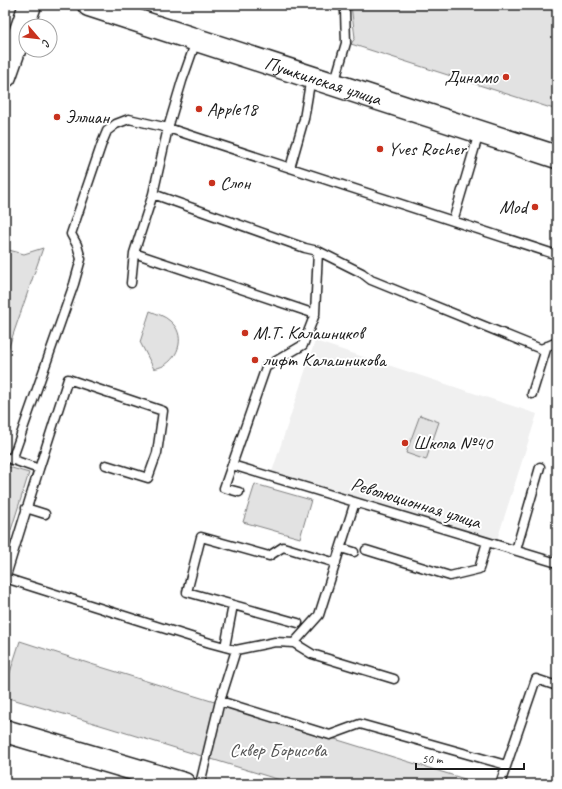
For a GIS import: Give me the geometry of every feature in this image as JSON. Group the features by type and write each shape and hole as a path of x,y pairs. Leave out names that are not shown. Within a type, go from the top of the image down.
{"main road":[{"path":"5,76 30,5"},
{"name":"Пушкинская улица","path":"89,5 557,157"},
{"path":"5,731 140,774 184,784"}],"lane":[{"path":"334,85 346,43 345,11 343,5"},
{"path":"131,283 134,253 153,194 168,128 196,40"},
{"path":"290,168 305,115 311,77"},
{"path":"38,469 9,459 74,284 81,259 72,234 102,142 108,131 116,124 129,119 168,128 557,255"},
{"path":"452,221 480,132"},
{"path":"153,194 305,248 318,251 362,273 377,283 540,349 557,341"},
{"path":"239,492 224,488 266,366 303,345 315,314 318,251"},
{"path":"134,253 315,314"},
{"path":"532,394 547,346"},
{"path":"106,465 148,478 157,453 163,412 68,379 38,469 5,578 236,650 274,642 294,643 312,654 394,679"},
{"name":"Революционная улица","path":"232,465 557,563"},
{"path":"516,550 540,467"},
{"path":"294,643 319,616 355,502"},
{"path":"26,508 45,514"},
{"path":"298,623 187,592 201,537 269,556 283,547 336,562"},
{"path":"366,550 450,576 479,569 487,542"},
{"path":"341,548 354,552"},
{"path":"225,647 233,605"},
{"path":"200,784 220,701 236,650"},
{"path":"500,784 536,679 557,686"},
{"path":"220,701 330,735 360,724 506,765"}],"shaded area":[{"name":"Школа №40","path":"315,341 537,414 497,540 272,472"}],"green space":[{"name":"Динамо","path":"351,5 557,5 557,110 351,44 355,38"},
{"path":"43,248 5,358 5,249 24,254"},
{"path":"150,311 168,319 175,326 179,339 179,345 174,357 163,366 154,369 140,342"},
{"path":"420,415 439,422 426,460 406,453"},
{"path":"5,466 29,473 5,549"},
{"path":"255,484 311,500 300,538 243,522"},
{"name":"Сквер Борисова","path":"20,641 481,784 293,784 5,697 5,688"}],"place":[{"name":"Динамо","path":"506,77"},
{"name":"Apple18","path":"199,109"},
{"name":"Эллиан","path":"57,117"},
{"name":"Yves Rocher","path":"380,149"},
{"name":"Слон","path":"212,183"},
{"name":"Mod","path":"535,207"},
{"name":"М.Т. Калашников","path":"245,333"},
{"name":"лифт Калашникова","path":"255,360"},
{"name":"Школа №40","path":"405,443"}]}
